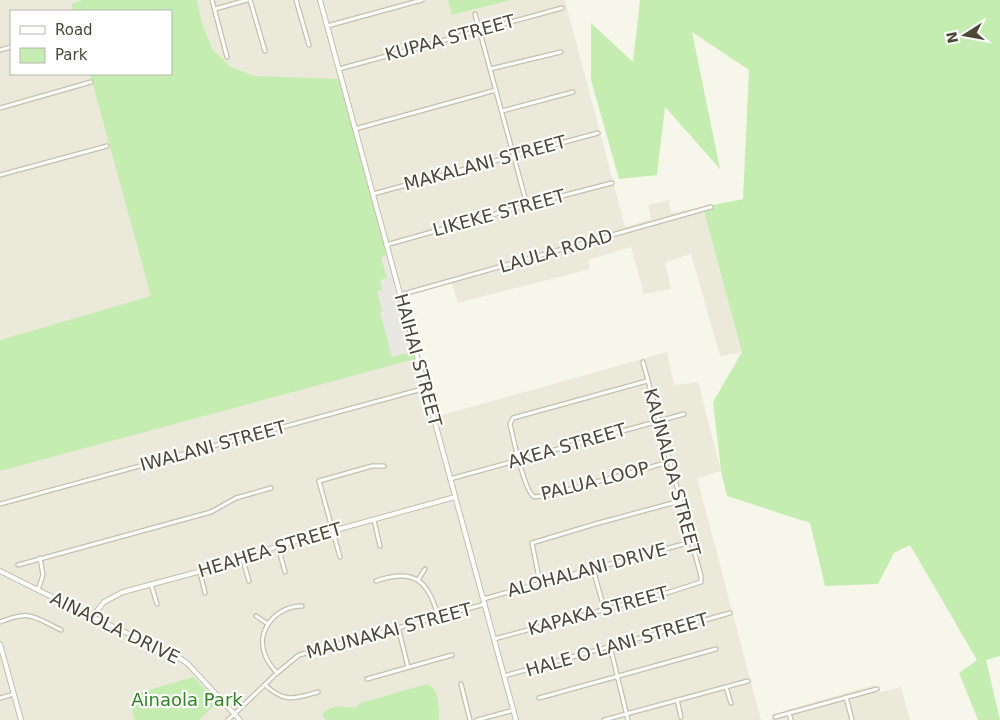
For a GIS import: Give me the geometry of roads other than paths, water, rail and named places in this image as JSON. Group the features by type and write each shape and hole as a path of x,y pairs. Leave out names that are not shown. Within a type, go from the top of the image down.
{"street":[{"path":"212,0 228,57"},
{"path":"214,9 249,0 265,51"},
{"path":"296,0 309,45"},
{"name":"HAIHAI STREET","path":"320,0 516,720"},
{"path":"326,26 422,0"},
{"name":"KUPAA STREET","path":"339,69 562,8"},
{"path":"475,14 527,205"},
{"path":"490,70 561,52"},
{"path":"0,108 91,82"},
{"path":"355,129 496,90"},
{"path":"502,111 573,92"},
{"name":"MAKALANI STREET","path":"373,194 598,133"},
{"path":"0,175 107,146"},
{"name":"LIKEKE STREET","path":"386,245 612,183"},
{"name":"LAULA ROAD","path":"400,295 711,207"},
{"name":"KAUNALOA STREET","path":"643,362 701,576 701,582"},
{"name":"PALUA LOOP","path":"647,381 513,418 510,424 519,460 530,495 538,497 669,462"},
{"name":"IWALANI STREET","path":"0,504 426,388"},
{"name":"AKEA STREET","path":"450,479 684,414"},
{"path":"340,557 319,481 372,466 384,466"},
{"path":"18,564 211,512 236,498 270,488"},
{"name":"HEAHEA STREET","path":"92,617 104,602 113,596 243,560 278,546 456,497"},
{"path":"540,583 532,543 680,501"},
{"path":"374,520 380,546"},
{"name":"ALOHALANI DRIVE","path":"483,599 692,542"},
{"path":"278,546 285,572"},
{"path":"38,590 43,576 40,558"},
{"path":"243,560 249,581"},
{"path":"418,580 425,569"},
{"path":"593,569 604,608"},
{"name":"AINAOLA DRIVE","path":"0,571 92,617 175,655 187,663 240,720"},
{"path":"200,572 205,593"},
{"path":"376,581 400,575 418,580 431,595 438,616"},
{"name":"KAPAKA STREET","path":"494,639 701,582"},
{"path":"152,584 157,604"},
{"name":"MAUNAKAI STREET","path":"228,720 293,659 306,652 485,604"},
{"path":"277,673 266,656 264,648 263,639 268,624 282,610 302,606"},
{"name":"HALE O LANI STREET","path":"504,676 730,613"},
{"path":"0,622 16,616 29,614 61,630"},
{"path":"256,616 268,624"},
{"path":"398,627 408,667"},
{"path":"0,644 21,720"},
{"path":"610,646 628,720"},
{"path":"539,698 716,649"},
{"path":"367,679 452,655"},
{"path":"604,720 748,681"},
{"path":"461,684 470,720"},
{"path":"265,685 278,696 289,699 318,692"},
{"path":"726,686 731,703"},
{"path":"775,717 877,689"},
{"path":"0,698 14,694"},
{"path":"846,697 852,720"},
{"path":"677,700 681,717"},
{"path":"477,720 514,710"},
{"path":"789,713 791,720"}],"park label":[{"name":"Ainaola Park","path":"187,700"}]}
